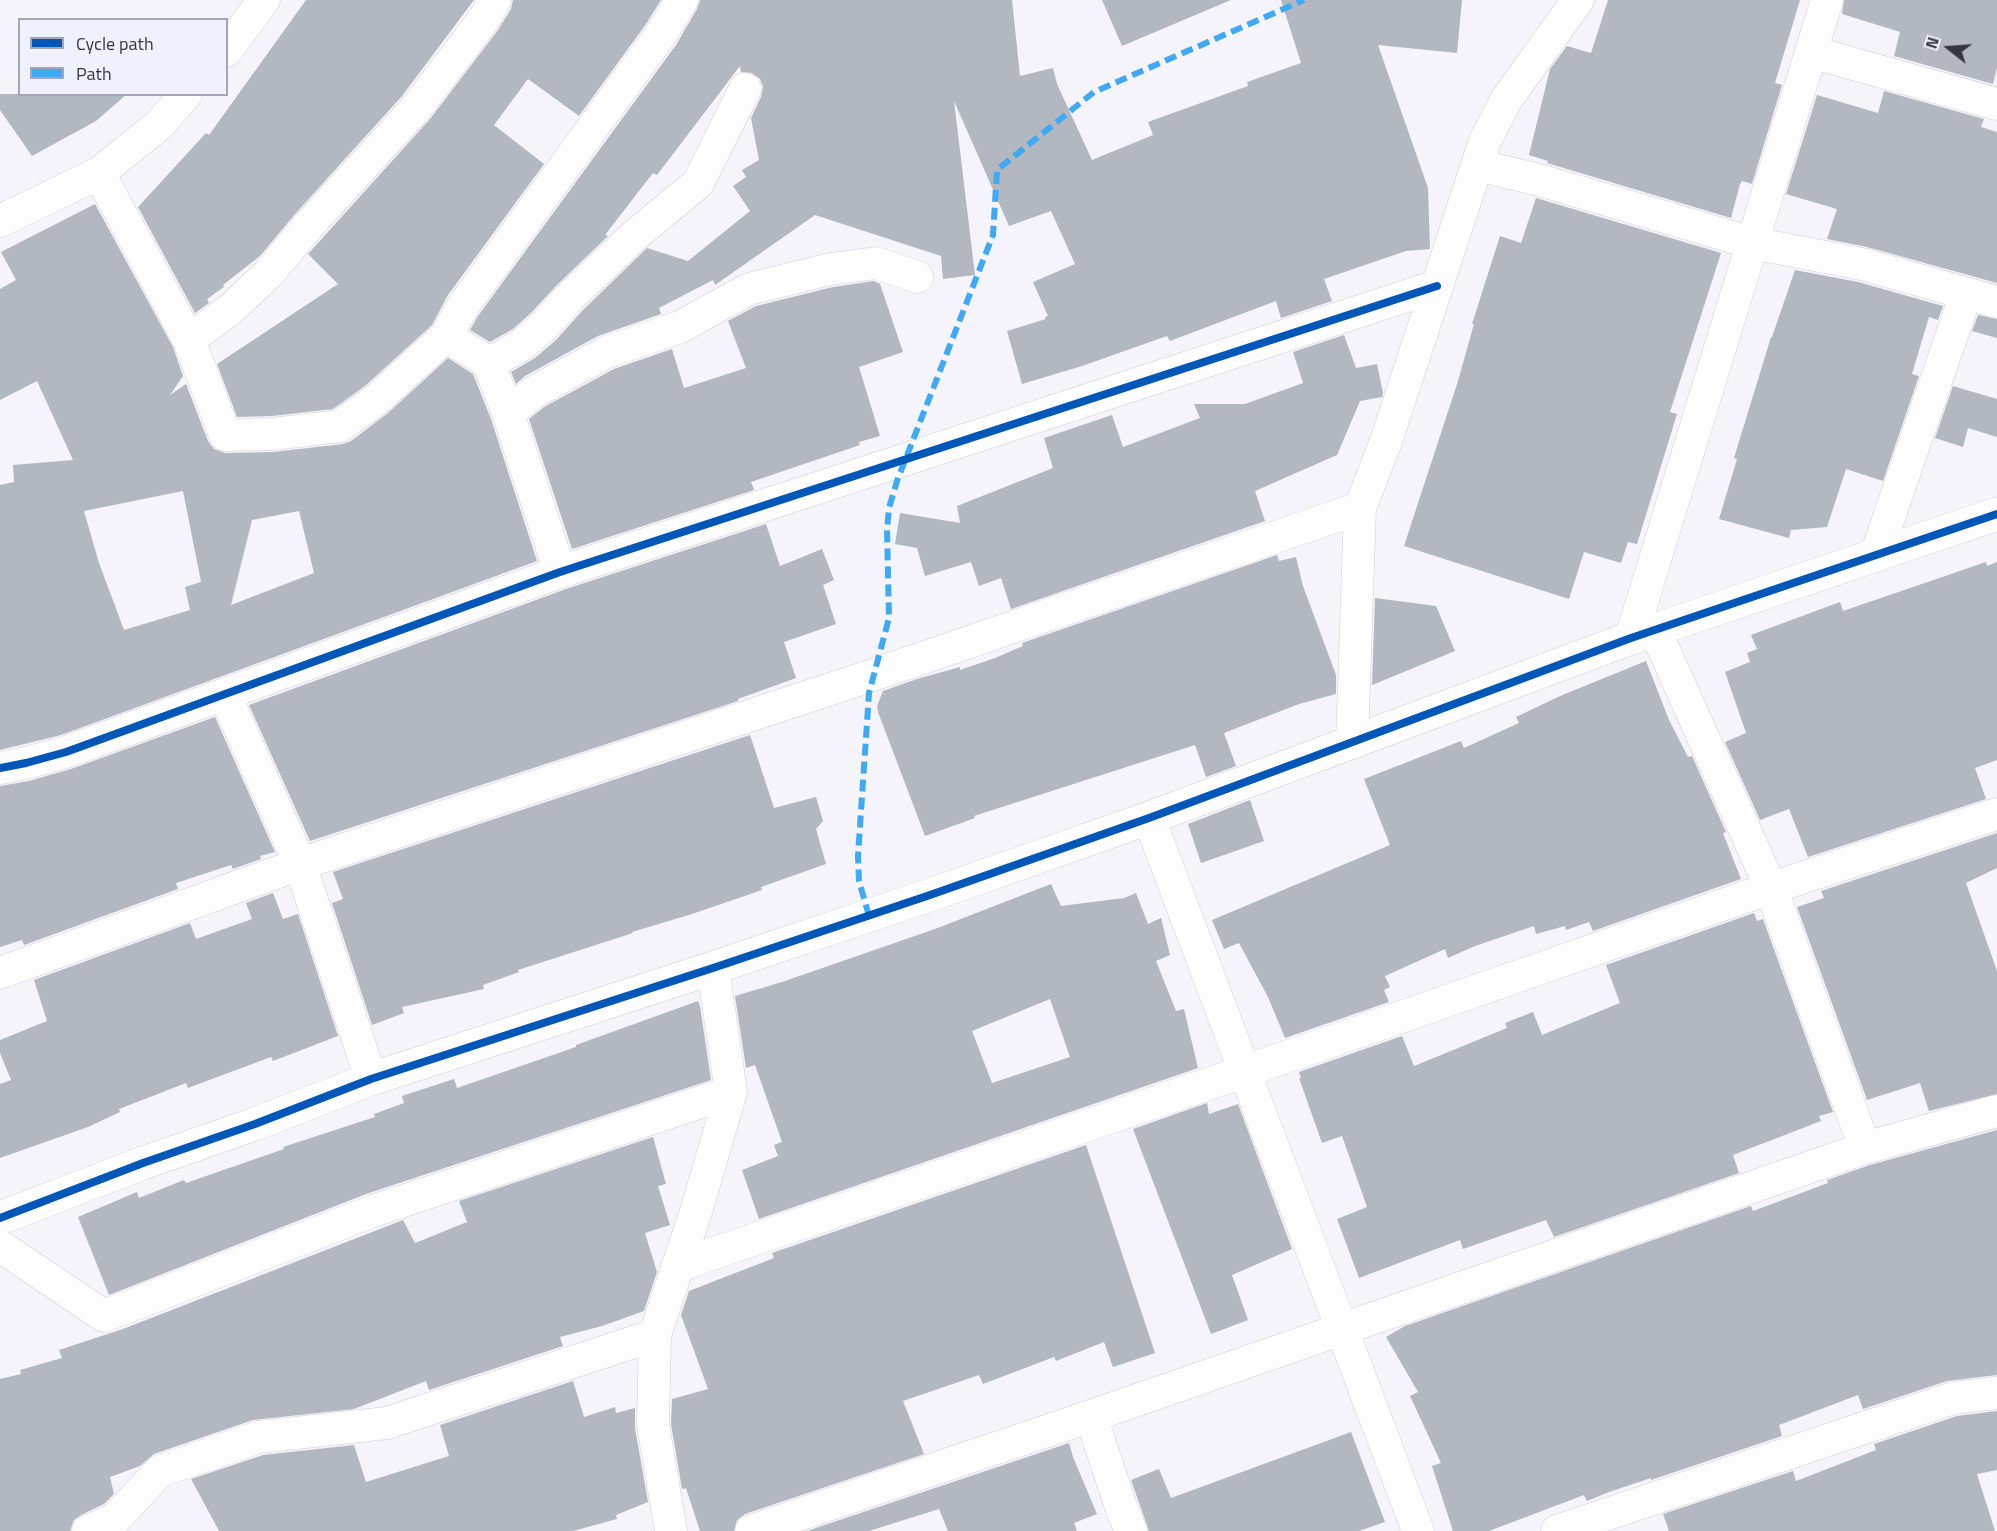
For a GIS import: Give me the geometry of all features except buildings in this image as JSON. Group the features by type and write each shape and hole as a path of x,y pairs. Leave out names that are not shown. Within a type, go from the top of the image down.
{"street":[{"path":"228,48 264,0"},
{"path":"189,340 232,308 269,273 309,225 416,108 484,19 495,0"},
{"path":"99,173 189,340 225,435 273,434 339,426 376,400 446,336 463,306 661,34 682,0"},
{"path":"1352,742 1360,508 1386,441 1485,141 1506,100 1578,0"},
{"path":"1827,0 1752,243 1643,634 1771,888 1865,1148"},
{"path":"1811,52 1997,104"},
{"path":"488,362 499,358 530,338 633,237 698,183 745,89"},
{"path":"0,222 99,173 159,125 184,96"},
{"path":"1477,165 1543,181 1752,243 1862,264 1997,302"},
{"path":"508,412 534,392 607,352 680,327 749,290 830,269 876,263 917,277"},
{"path":"0,768 66,752 560,572 1437,286"},
{"path":"1876,555 1966,294"},
{"path":"446,336 488,362 508,412 560,572"},
{"path":"0,973 300,864 873,675 1360,508"},
{"path":"0,1218 371,1079 713,968 1149,818 1643,634 1997,514"},
{"path":"225,695 300,864 371,1079"},
{"path":"678,1266 1771,888 1997,814"},
{"path":"1149,818 1418,1531"},
{"path":"671,1531 653,1425 655,1335 731,1092 713,968"},
{"path":"0,1246 104,1316 374,1211 731,1092"},
{"path":"751,1531 1865,1148 1997,1111"},
{"path":"88,1531 115,1519 159,1471 260,1437 387,1423 655,1335"},
{"path":"1557,1531 1953,1398 1997,1393"},
{"path":"1091,1416 1131,1531"}],"marked path":[{"path":"869,916 859,881 858,856 869,693 889,618 887,530 889,508 897,481 993,235 997,170 1094,92 1304,0"}],"cycle path":[{"path":"0,768 66,752 560,572 1437,286"},
{"path":"0,1218 371,1079 930,895 1149,818 1631,638 1997,514"}]}
